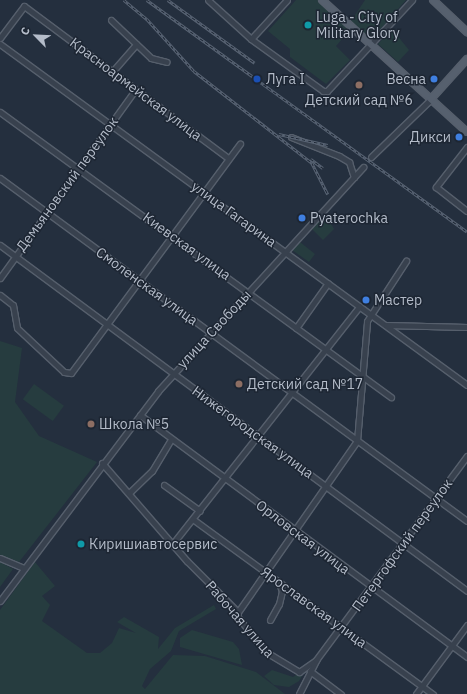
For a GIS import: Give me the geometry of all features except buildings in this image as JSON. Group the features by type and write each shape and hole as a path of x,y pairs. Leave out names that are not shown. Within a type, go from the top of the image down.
{"main road":[{"path":"322,0 467,132"},
{"path":"433,0 467,32"},
{"path":"431,99 467,59"}],"street":[{"path":"208,0 233,19 251,39 319,89 328,91 412,0"},
{"path":"251,39 287,0"},
{"name":"Красноармейская улица","path":"0,38 24,6 228,158"},
{"path":"111,20 152,58 167,62"},
{"name":"улица Гагарина","path":"0,44 467,385"},
{"path":"112,72 136,44"},
{"name":"Демьяновский переулок","path":"0,278 135,90"},
{"path":"371,157 431,99"},
{"name":"Киевская улица","path":"0,112 249,291 325,350 391,397"},
{"path":"292,137 339,156 349,162 354,177"},
{"path":"0,296 13,305 17,328 64,372 71,373 110,325 205,193 228,158 240,144"},
{"path":"467,147 436,187 467,211"},
{"name":"улица Свободы","path":"0,601 102,463 173,374 363,167"},
{"name":"Смоленская улица","path":"0,178 467,522"},
{"name":"Нижегородская улица","path":"0,245 110,325 173,374 326,484 467,591"},
{"path":"238,612 293,529 357,441 364,378 367,321 406,261"},
{"path":"296,328 328,283"},
{"path":"174,542 194,520 224,479 360,306"},
{"path":"386,325 467,327"},
{"name":"Орловская улица","path":"140,415 371,588 467,657"},
{"path":"129,493 152,471 171,439"},
{"name":"Петергофский переулок","path":"299,694 316,660 342,628 403,542 467,456"},
{"name":"Рабочая улица","path":"102,463 174,542 187,561 238,612 266,652 294,671 299,672 316,660"},
{"path":"164,485 200,511"},
{"name":"Ярославская улица","path":"194,520 433,694"},
{"path":"0,558 24,568"},
{"path":"270,620 280,598 278,582"},
{"path":"416,694 467,624"},
{"path":"310,671 341,694"}],"green space":[{"path":"296,0 320,0 351,29 336,46 350,60 326,84 290,57 290,49 268,31"},
{"path":"365,0 406,0 371,40 351,21"},
{"path":"392,29 409,50 398,62 378,44"},
{"path":"326,214 334,229 323,240 312,229"},
{"path":"300,242 315,254 309,262 292,250"},
{"path":"0,341 22,348 15,402 39,436 97,462 19,562 0,555"},
{"path":"34,384 64,406 53,421 23,399"},
{"path":"0,562 13,569 0,587"},
{"path":"35,562 55,586 42,596 50,605 42,621 87,653 100,653 112,643 119,628 136,633 117,622 124,617 159,637 158,649 175,628 214,605 216,609 179,631 171,651 150,669 142,686 145,689 173,655 205,656 256,672 285,694 0,694 0,610"},
{"path":"192,630 233,642 239,649 242,665 180,647 180,638"},
{"path":"307,668 299,681 289,687 274,685 264,676 272,670 293,677"}],"railway":[{"path":"124,0 147,19 194,71 312,163 328,194"},
{"path":"147,0 467,232"},
{"path":"168,0 255,63"},
{"path":"279,134 328,145"},
{"path":"311,159 323,168"}],"place":[{"name":"Luga - City of Military Glory","path":"308,25"},
{"name":"Луга I","path":"257,79"},
{"name":"Весна","path":"434,79"},
{"name":"Детский сад №6","path":"359,85"},
{"name":"Дикси","path":"459,137"},
{"name":"Pyaterochka","path":"302,218"},
{"name":"Мастер","path":"366,300"},
{"name":"Детский сад №17","path":"239,384"},
{"name":"Школа №5","path":"91,424"},
{"name":"Киришиавтосервис","path":"81,544"}]}
